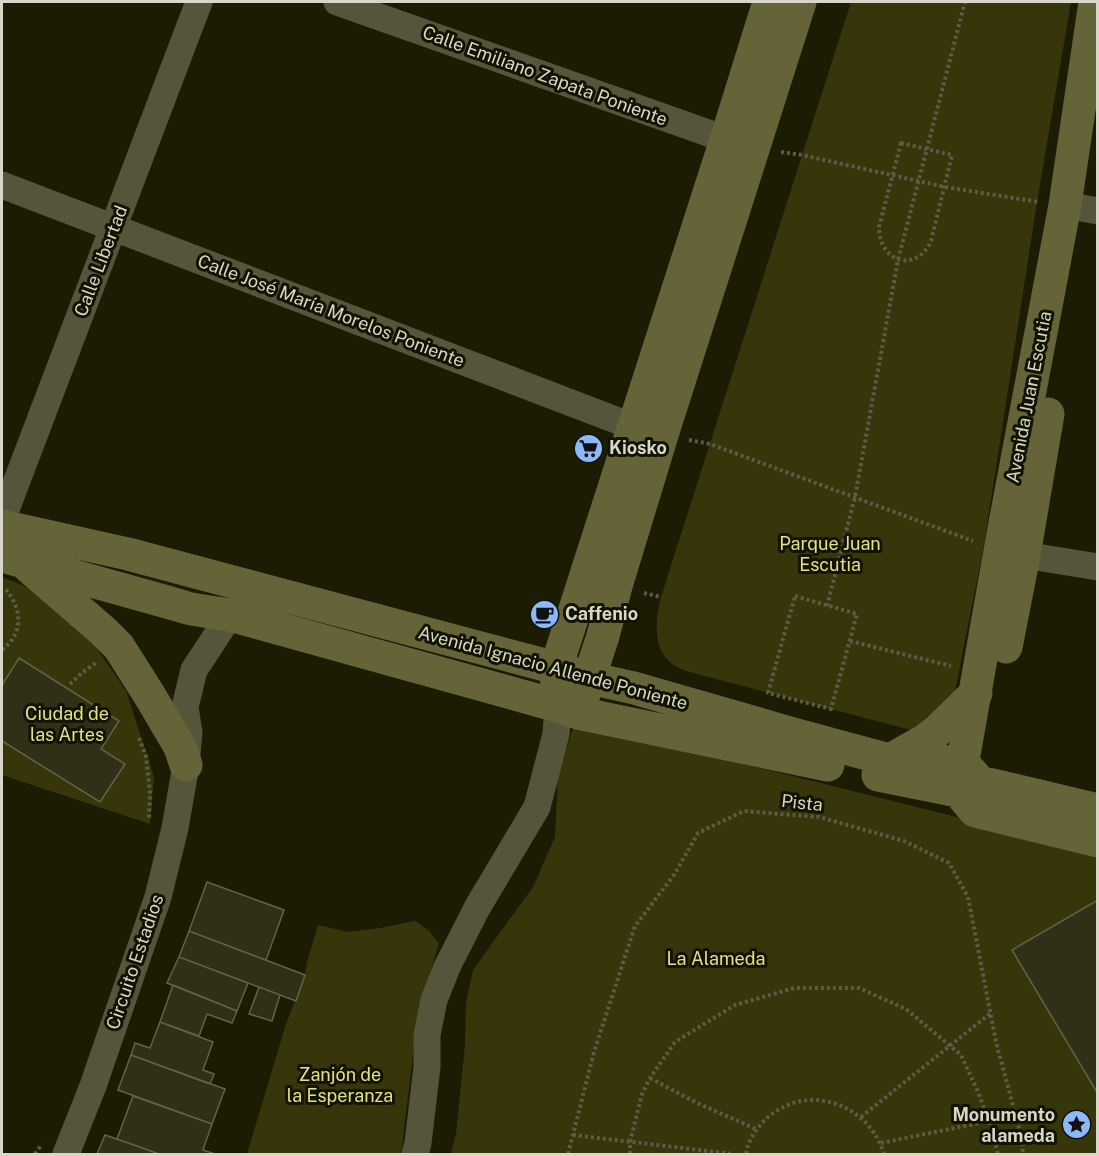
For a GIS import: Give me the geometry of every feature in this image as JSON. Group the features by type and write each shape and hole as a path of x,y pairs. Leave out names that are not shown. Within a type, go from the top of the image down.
{"main road":[{"path":"740,144 769,2"},
{"path":"568,709 556,668 648,431 740,144 800,2"},
{"name":"Avenida Juan Escutia","path":"1082,208 1095,2"},
{"name":"Avenida Juan Escutia","path":"969,787 1013,544 1098,129"},
{"path":"568,709 589,678 603,636 616,586 648,431"},
{"name":"Avenida Ignacio Allende Poniente","path":"2,526 128,554 589,678 634,688 889,760 969,787 1098,841"},
{"name":"Avenida Juan Escutia","path":"969,787 976,693 982,653 1013,544"},
{"path":"11,568 104,631 119,647 180,747 186,765"},
{"name":"Avenida Ignacio Allende Poniente","path":"11,568 191,609 230,615 568,709 1098,810"},
{"path":"603,636 617,666 634,688"},
{"path":"889,760 936,732 976,693"}],"street":[{"name":"Calle Libertad","path":"2,520 199,2"},
{"name":"Calle Emiliano Zapata Poniente","path":"337,2 740,144"},
{"name":"Calle José María Morelos Poniente","path":"2,185 648,431"},
{"path":"1013,544 1098,567"},
{"name":"Circuito Estadios","path":"54,1149 93,1086 158,897 175,828 186,765 189,733 185,707 194,670 230,615"},
{"path":"415,1155 434,1000 447,967 477,908 537,807 556,734 568,709"}],"path":[{"path":"827,606 855,497 898,260 965,2"},
{"path":"901,143 926,149 952,155 934,235 928,247 916,257 905,261 898,260 886,251 880,237 879,227 901,143"},
{"path":"740,144 802,155 945,187 1082,208"},
{"path":"648,431 710,444 984,544 1013,544"},
{"path":"2,650 11,643 18,628 18,611 2,584 11,568"},
{"path":"795,597 827,606 857,614 831,710 768,693 795,597"},
{"path":"850,641 959,668 982,653"},
{"path":"135,728 146,756 150,793 150,824"},
{"name":"Pista","path":"568,1155 594,1052 635,926 674,875 698,833 744,812 819,817 904,840 949,863 968,897 996,1042 1022,1139 1023,1155"},
{"path":"630,1155 630,1142 642,1094 650,1078 675,1042 735,1005 794,988 859,987 906,1009 961,1055 989,1121 998,1155"},
{"path":"861,1117 991,1013"},
{"path":"650,1078 697,1103 756,1129"},
{"path":"746,1155 746,1149 756,1129 773,1113 793,1103 816,1100 840,1105 861,1117 877,1136 884,1155"},
{"path":"881,1143 989,1121"},
{"path":"573,1135 733,1155"},
{"path":"35,1155 54,1149"}],"green space":[{"name":"Parque Juan Escutia","path":"851,2 1071,2 1037,202 984,545 955,691 952,704 915,731 686,671 669,661 664,654 660,647 657,630 661,597"},
{"name":"Ciudad de las Artes","path":"2,577 57,604 87,634 126,691 154,777 150,824 2,775"},
{"name":"La Alameda","path":"575,722 1097,852 1097,1154 451,1154 456,1134 465,1045 466,1003 473,970 533,887 555,837 558,775"},
{"name":"Zanjón de la Esperanza","path":"415,921 428,930 439,943 418,1014 401,1154 247,1154 286,1024 305,975 318,925 348,932"}],"building":[{"path":"19,658 119,721 101,749 125,764 100,802 2,741 2,685"},
{"path":"207,882 284,910 266,960 189,931"},
{"path":"1098,900 1098,1094 1012,950"},
{"path":"189,931 305,975 296,1001 179,957"},
{"path":"179,957 248,983 237,1011 167,983"},
{"path":"173,985 237,1011 232,1023 207,1014 199,1036 160,1022"},
{"path":"259,987 280,995 272,1021 249,1014"},
{"path":"160,1022 213,1042 203,1070 214,1074 210,1084 131,1055 135,1043 150,1048"},
{"path":"131,1055 225,1089 212,1124 118,1090"},
{"path":"133,1096 212,1124 203,1150 215,1154 159,1154 117,1139"},
{"path":"105,1135 117,1139 159,1154 97,1154"}],"place":[{"name":"Kiosko","path":"588,448"},
{"name":"Caffenio","path":"544,614"},
{"name":"Monumento alameda","path":"1076,1125"}]}
